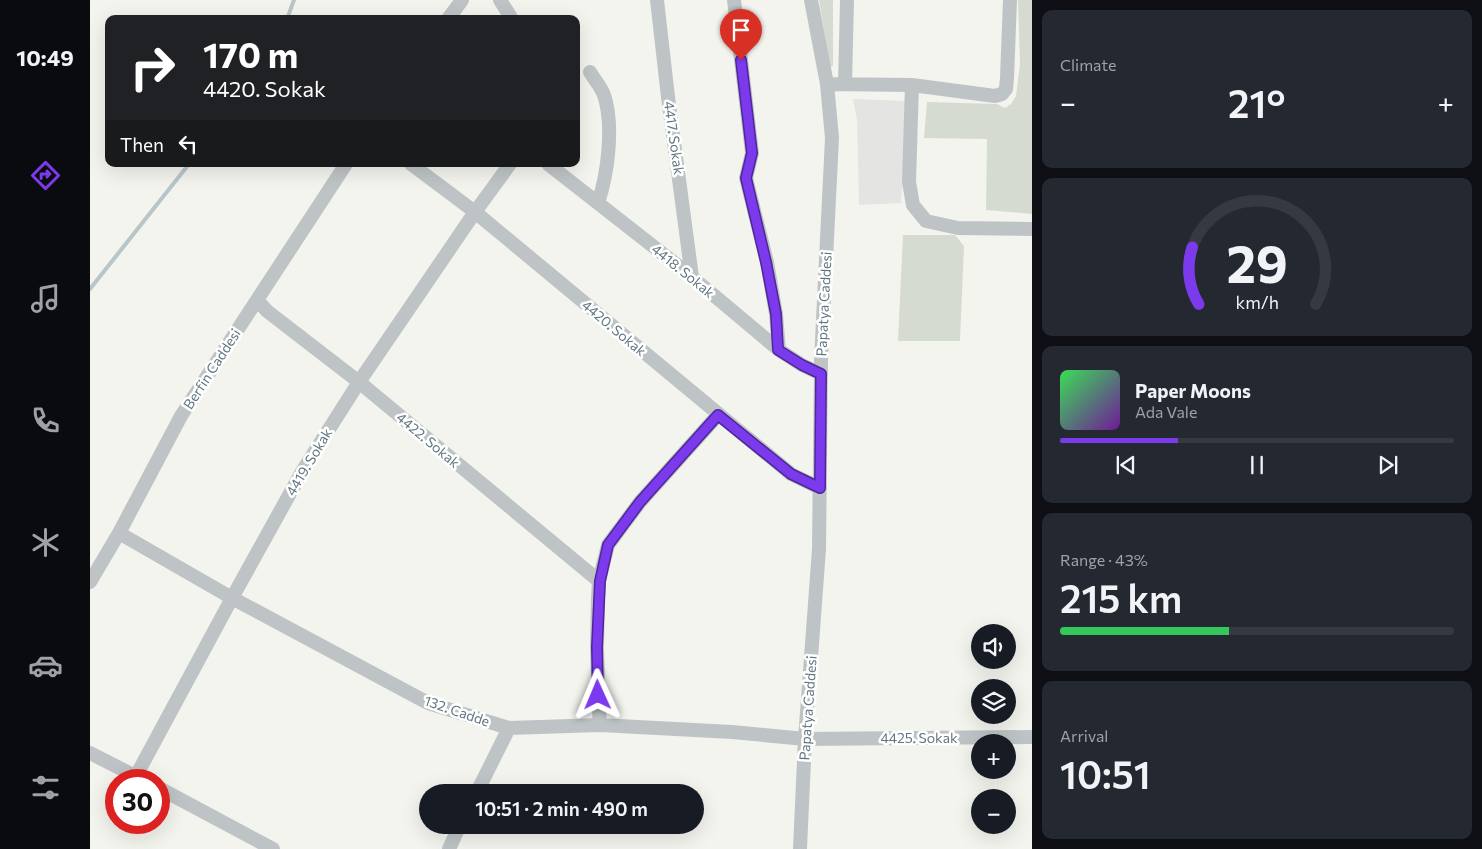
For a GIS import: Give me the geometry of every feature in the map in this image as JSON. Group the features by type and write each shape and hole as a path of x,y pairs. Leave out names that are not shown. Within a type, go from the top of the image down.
{"street":[{"path":"451,15 462,0"},
{"path":"500,0 509,15"},
{"name":"4417. Sokak","path":"657,0 692,277"},
{"path":"734,0 752,153 746,178 776,314 778,350"},
{"name":"Papatya Caddesi","path":"800,849 819,549 821,374 832,138 827,84 810,0"},
{"path":"845,84 846,0"},
{"path":"827,84 912,85 995,96 1002,94 1006,89 1007,78 1010,0"},
{"path":"590,72 604,95 610,130 603,186 598,202"},
{"path":"912,85 909,182 913,205 926,221 958,228 1032,229"},
{"name":"Berfin Caddesi","path":"90,582 119,533 181,416 344,167"},
{"name":"4420. Sokak","path":"415,167 475,212 791,474 820,488"},
{"name":"4419. Sokak","path":"145,769 232,598 303,470 359,382 508,167"},
{"name":"4418. Sokak","path":"552,167 692,277 778,350 821,374"},
{"name":"4422. Sokak","path":"257,300 267,311 359,382 600,581"},
{"path":"600,725 597,647 600,581 608,545 640,502 718,415"},
{"name":"132. Cadde","path":"119,533 232,598 428,703 509,728 600,725 732,732 806,739"},
{"path":"481,784 509,728"},
{"name":"4425. Sokak","path":"806,739 1032,737"},
{"path":"90,753 122,769"},
{"path":"170,794 274,849"},
{"path":"449,849 456,834"}],"shaded area":[{"path":"819,0 833,0 833,66 830,67"},
{"path":"1018,0 1032,0 1032,214 986,210 987,139 924,138 927,102 997,104 1005,108 1011,104 1016,96 1020,64"},
{"path":"853,99 908,101 901,203 859,205 857,120"},
{"path":"903,235 955,235 964,246 960,341 898,341"}],"waterway":[{"path":"288,15 294,0"},
{"path":"90,289 187,167"}],"route":[{"path":"598,695 598,598 608,545 640,502 718,415 791,474 820,488 821,374 778,350 776,314 746,178 752,153 741,60"}]}
